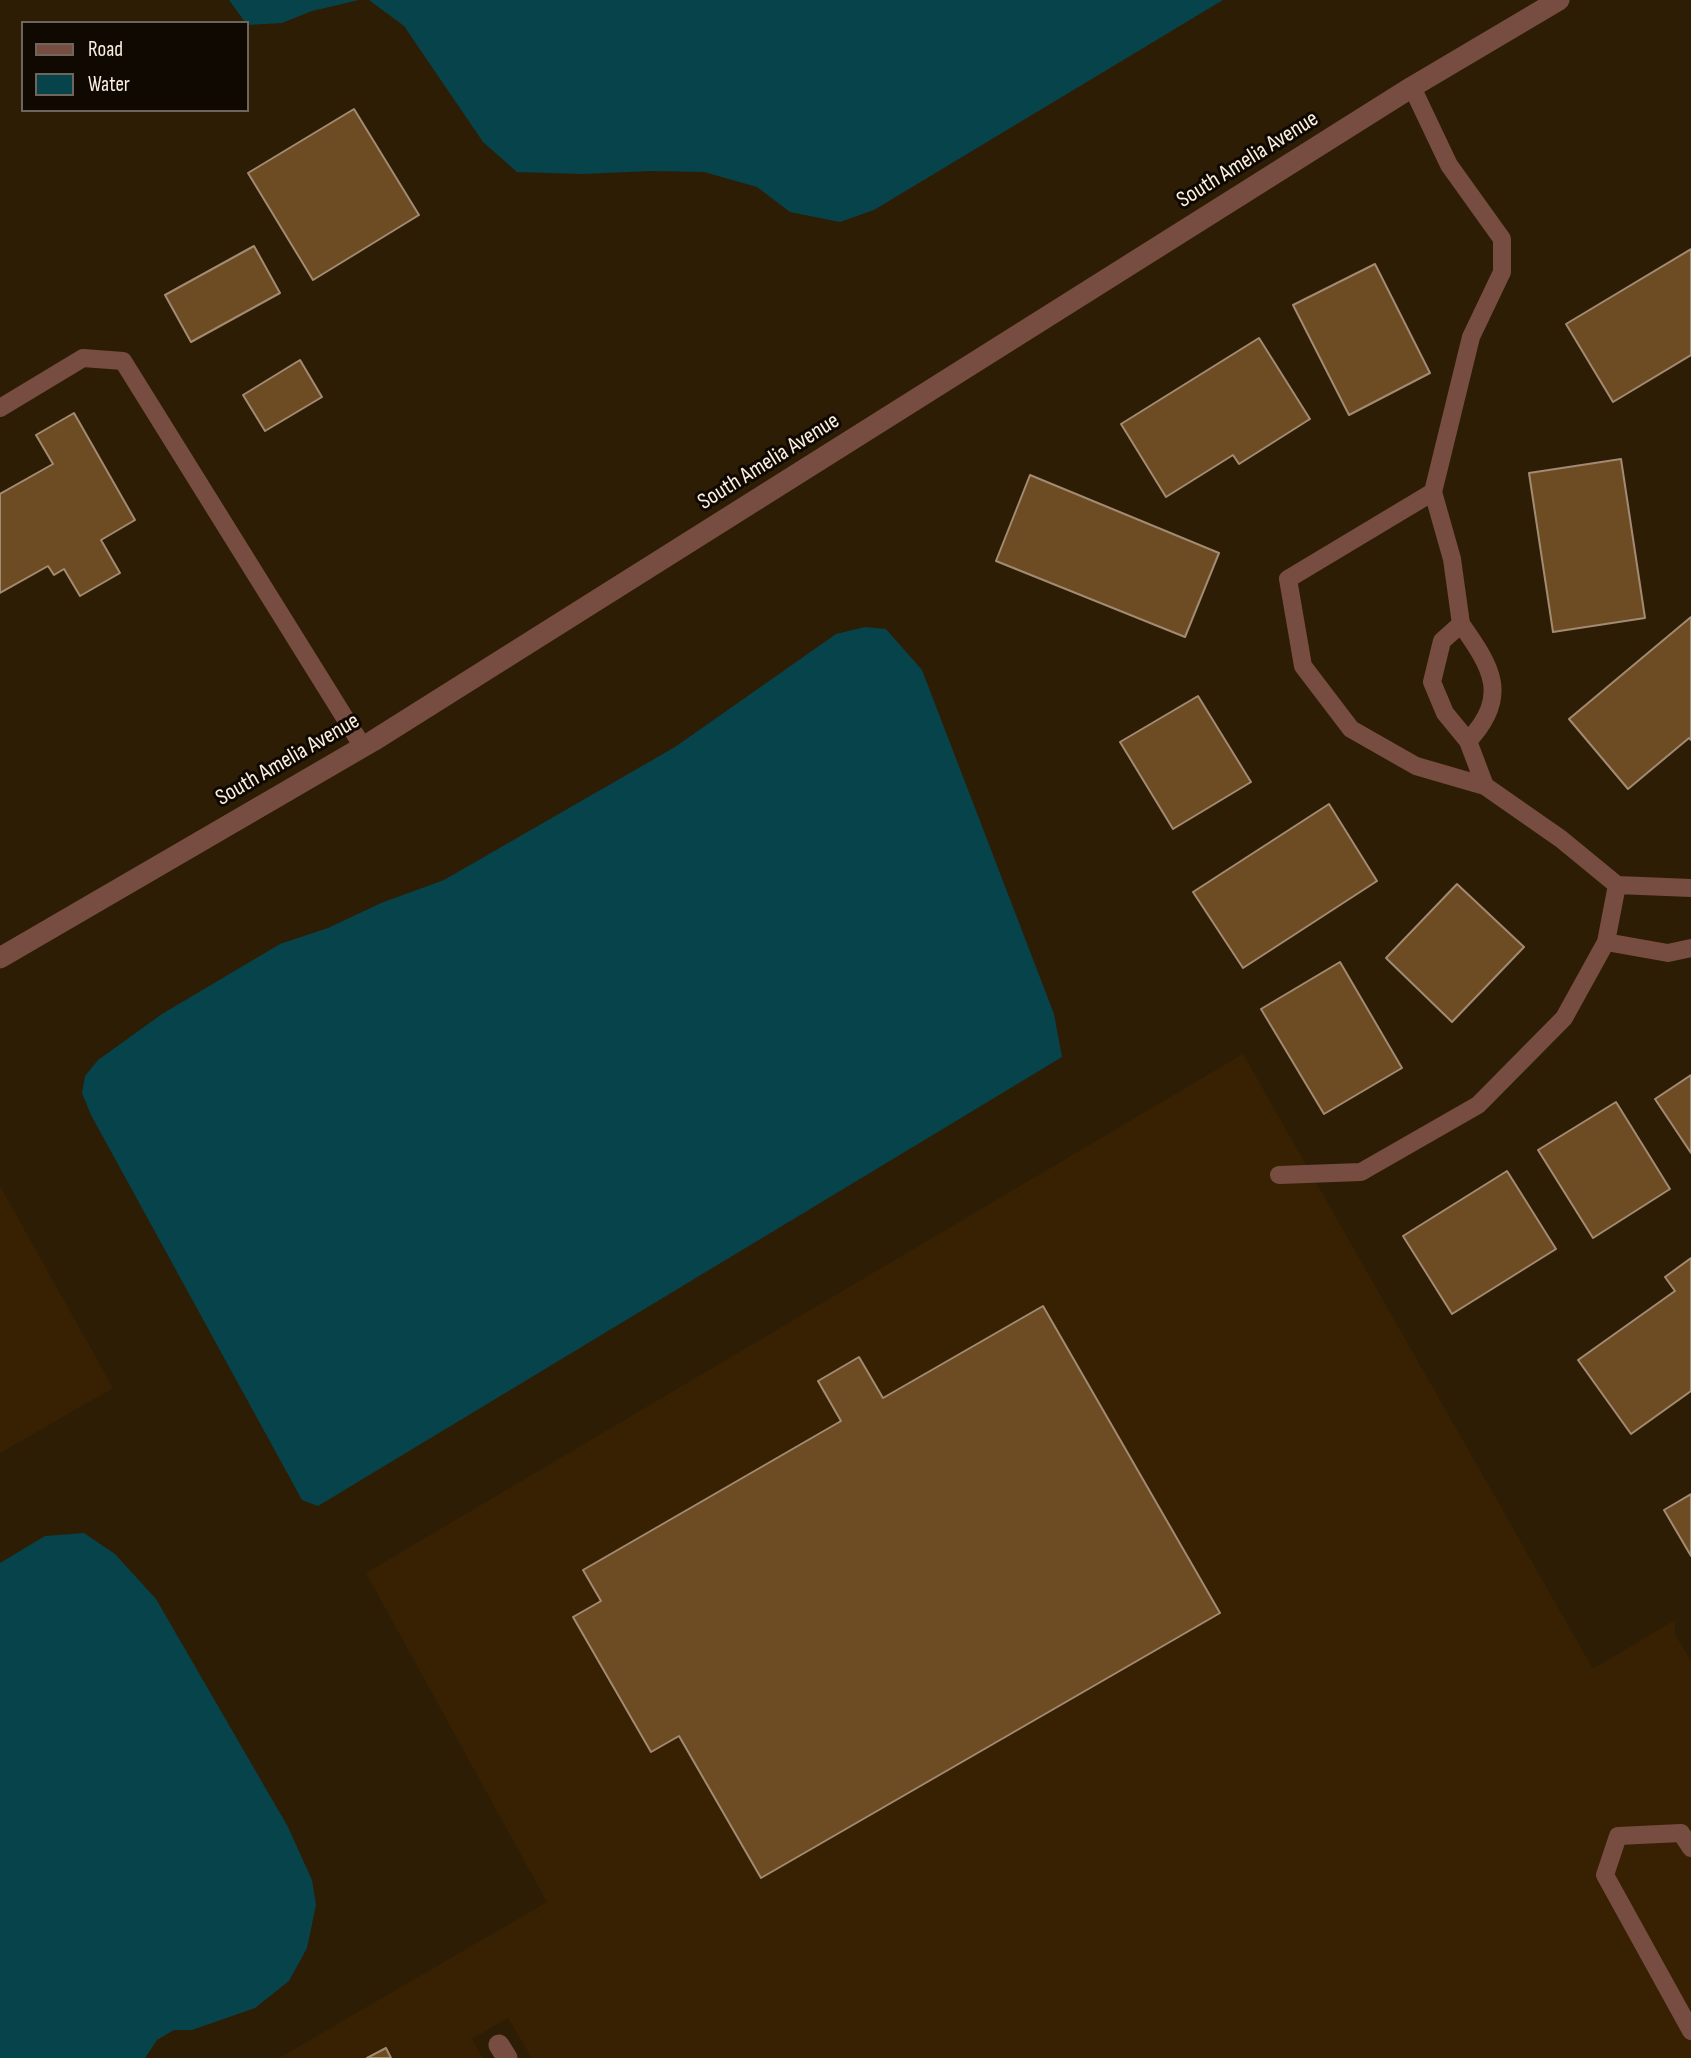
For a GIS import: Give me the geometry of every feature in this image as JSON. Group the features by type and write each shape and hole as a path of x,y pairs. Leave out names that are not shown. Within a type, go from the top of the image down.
{"street":[{"name":"South Amelia Avenue","path":"0,958 363,747 1412,87 1559,0"}],"lane":[{"path":"1412,87 1448,165 1502,239 1502,272 1471,337 1433,492 1452,559 1461,624 1484,656 1493,686 1489,709 1480,728 1468,741"},
{"path":"0,408 83,358 123,361 363,747"},
{"path":"1433,492 1288,579 1303,666 1351,730 1416,766 1485,786 1561,839 1617,885 1691,888"},
{"path":"1461,624 1442,641 1432,682 1446,713 1468,741 1485,786"},
{"path":"1279,1175 1361,1172 1478,1105 1564,1018 1606,942 1617,885"},
{"path":"1606,942 1668,953 1691,947"},
{"path":"1691,1848 1681,1833 1618,1836 1605,1875 1691,2031"}],"shaded area":[{"path":"1243,1054 1593,1669 1675,1620 1675,1634 1691,1661 1691,2058 532,2058 508,2018 472,2039 483,2058 279,2058 547,1902 366,1573"},
{"path":"0,1186 113,1388 0,1453"}],"water":[{"path":"229,0 359,0 312,11 282,23 248,25 248,21 244,21"},
{"path":"369,0 1223,0 874,210 840,222 790,212 757,187 704,172 517,172 483,142 404,26"},
{"path":"865,627 886,629 922,670 1054,1014 1062,1057 318,1506 302,1500 91,1115 82,1093 85,1076 98,1060 162,1014 280,944 328,928 381,903 444,880 675,747 836,634"},
{"path":"84,1533 115,1554 156,1599 288,1827 312,1880 316,1905 307,1948 289,1981 255,2008 192,2030 174,2030 157,2040 145,2058 0,2058 0,1563 45,1536"}],"building":[{"path":"354,109 419,215 313,280 248,173"},
{"path":"254,246 280,293 191,342 165,295"},
{"path":"1691,249 1691,355 1613,402 1566,324"},
{"path":"1375,264 1430,373 1349,415 1293,305"},
{"path":"1259,338 1310,419 1239,464 1233,455 1166,497 1121,424"},
{"path":"300,360 322,397 265,431 243,395"},
{"path":"74,413 135,520 101,540 120,573 80,596 64,569 54,575 48,566 0,593 0,494 53,464 36,435"},
{"path":"1621,459 1645,618 1553,632 1529,473"},
{"path":"1030,475 1219,553 1185,637 996,561"},
{"path":"1691,617 1691,740 1689,738 1628,789 1569,719"},
{"path":"1198,696 1251,782 1173,829 1120,742"},
{"path":"1329,804 1377,881 1243,968 1193,892"},
{"path":"1457,884 1524,947 1452,1022 1386,958"},
{"path":"1340,962 1402,1068 1324,1114 1261,1009"},
{"path":"1691,1075 1691,1153 1655,1099"},
{"path":"1616,1102 1670,1189 1593,1238 1538,1150"},
{"path":"1507,1171 1556,1249 1452,1314 1403,1236"},
{"path":"1691,1258 1691,1391 1631,1434 1578,1360 1675,1291 1665,1277"},
{"path":"1043,1306 1220,1613 761,1878 679,1736 651,1752 573,1617 601,1601 583,1570 841,1421 818,1381 859,1357 883,1398"},
{"path":"1691,1494 1691,1556 1664,1510"},
{"path":"386,2048 391,2058 367,2058"}]}
